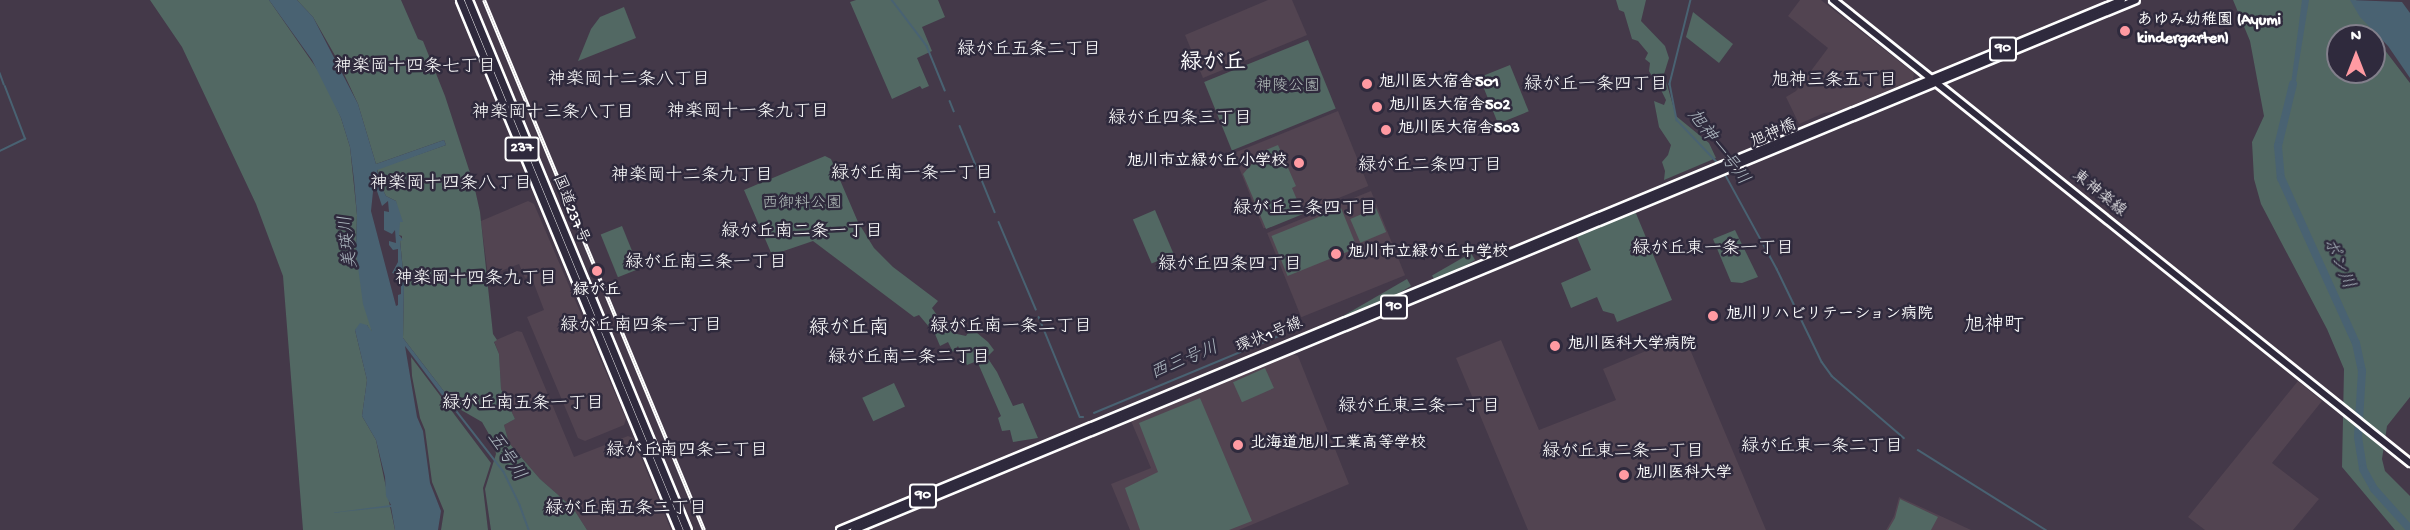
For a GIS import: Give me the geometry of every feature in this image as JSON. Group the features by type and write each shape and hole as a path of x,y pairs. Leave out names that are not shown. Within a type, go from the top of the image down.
{"highway":[{"name":"国道237号","path":"460,0 468,6 687,530"},
{"name":"国道237号","path":"468,6 679,530"}],"main road":[{"name":"東神楽線","path":"1833,0 2410,463"},
{"name":"90","path":"1933,81 2122,0"},
{"name":"90","path":"1933,81 2136,0"},
{"name":"旭神橋","path":"1712,172 1933,81"},
{"name":"環状1号線","path":"840,530 879,517 1712,172"},
{"name":"環状1号線","path":"854,530 868,521"}],"shaded area":[{"path":"1268,0 1292,0 1307,35 1203,78 1185,35"},
{"path":"1800,0 1821,0 1914,73 1913,80 1839,111 1824,113 1799,124 1786,97 1796,91 1828,48 1788,16"},
{"name":"旭川市立緑が丘小学校","path":"1338,111 1368,186 1264,228 1233,153"},
{"name":"旭川市立緑が丘中学校","path":"1371,191 1405,275 1301,317 1267,233"},
{"path":"528,201 534,204 626,419 624,425 585,441 578,438 527,317 544,310 531,276 525,278 519,264 488,276 481,221"},
{"path":"517,331 522,332 574,457 628,436 633,438 671,530 587,530 573,508 540,479 509,443 504,425 515,419 501,389 499,354 494,341"},
{"name":"旭川医科大学","path":"1684,335 1766,530 1528,530 1456,358 1501,340 1539,430 1616,400 1603,369"},
{"name":"北海道旭川工業高等学校","path":"1293,354 1298,356 1349,484 1239,530 1130,530 1111,484 1151,468 1131,421"},
{"path":"2298,381 2322,401 2272,463 2319,499 2293,530 2205,530 2188,517"},
{"path":"1899,497 1971,530 1886,530 1894,516"}],"green space":[{"path":"150,0 269,0 324,79 341,118 350,147 357,215 356,252 373,336 367,325 355,330 367,380 362,416 376,440 395,530 303,530 283,276 256,204 182,47"},
{"path":"297,0 401,0 418,39 423,41 445,96 474,185 480,212 493,334 497,340 494,342 499,354 501,389 515,419 504,425 509,443 540,479 573,508 587,530 491,530 485,489 496,454 494,443 482,422 456,407 403,338 404,281 400,240 402,236 399,235 396,201 386,196 381,186 383,180 381,181 377,169 446,145 444,140 376,164 358,104 337,59 313,17"},
{"path":"856,0 938,0 945,17 922,27 932,51 917,58 929,86 922,89 920,86 892,99 850,2"},
{"path":"1616,0 1646,0 1641,21 1665,46 1669,58 1664,74 1676,116 1709,143 1716,158 1664,180 1665,171 1662,162 1668,155 1671,145 1659,127 1654,101 1664,105 1666,100 1661,90 1653,83 1654,80 1649,71 1650,63 1645,59 1648,53 1638,41 1632,39 1624,12 1619,10"},
{"path":"2233,0 2356,0 2370,24 2326,24 2326,84 2386,84 2386,52 2410,83 2410,397 2387,426 2382,459 2385,471 2410,496 2410,530 2395,530 2342,467 2344,369 2327,329 2261,204 2254,179 2252,142 2264,116 2250,41"},
{"path":"624,7 636,38 578,61 591,29 600,17"},
{"path":"1693,12 1733,44 1719,63 1686,37"},
{"name":"神陵公園","path":"1308,40 1336,109 1232,151 1204,82"},
{"path":"1510,65 1529,111 1498,124 1479,77"},
{"path":"1278,145 1296,186 1292,188 1303,214 1266,229 1243,174 1263,151"},
{"name":"西御料公園","path":"825,156 831,159 858,222 874,248 893,267 938,301 932,308 941,321 957,334 966,336 971,328 988,342 994,350 987,357 997,372 1013,406 1023,403 1038,438 1013,442 1010,430 1002,431 998,418 1001,416 977,361 967,365 958,346 953,352 948,342 940,346 935,334 919,315 914,317 813,241 772,255 744,190"},
{"path":"1341,208 1357,248 1288,276 1271,236"},
{"path":"1376,208 1386,232 1360,243 1350,219"},
{"path":"1155,210 1174,254 1152,264 1133,219"},
{"path":"1635,211 1672,300 1617,322 1614,314 1603,311 1597,297 1571,308 1561,283 1591,270 1576,235"},
{"path":"622,226 639,269 618,277 601,235"},
{"path":"1735,230 1758,277 1742,283 1731,282 1713,239"},
{"path":"1471,253 1475,260 1436,282 1432,276"},
{"path":"1407,279 1411,286 1315,341 1311,334"},
{"path":"411,357 491,463 483,488 488,530 441,530 444,511 432,482 425,430 420,418 412,376"},
{"path":"1265,368 1274,388 1242,402 1233,382"},
{"path":"894,383 905,407 873,421 862,398"},
{"path":"1200,398 1252,521 1229,530 1140,530 1125,488 1158,472 1139,423"},
{"path":"1900,499 1938,517 1931,530 1888,530 1895,518"}],"water":[{"path":"269,0 297,0 313,17 358,104 376,164 444,140 446,145 377,170 380,181 384,180 381,186 386,196 396,201 403,222 400,222 399,235 403,240 400,241 404,281 403,338 456,407 453,410 405,346 417,417 423,431 430,483 441,511 438,530 395,530 391,507 330,513 391,505 386,496 385,477 376,440 362,416 367,380 355,330 360,323 367,325 372,332 363,304 356,252 357,215 350,147 341,118 312,60","holes":["374,182 382,206 388,201 389,212 384,211 384,230 392,234 395,230 396,243 389,241 389,245 393,250 398,249 398,262 392,273 396,274 396,281 401,283 401,294 398,295 396,306 371,211"]},
{"path":"2302,0 2309,0 2294,93 2290,92"},
{"path":"2350,0 2402,2 2410,13 2410,78 2386,44 2386,24 2367,24"}],"waterway":[{"name":"西三号川","path":"892,0 927,46 945,90"},
{"name":"旭神一号川","path":"1691,0 1670,84 1677,120 1718,163"},
{"path":"0,73 4,84"},
{"name":"ポン川","path":"2293,84 2278,146 2281,178 2356,343 2362,371 2358,437 2363,469 2374,489 2410,529"},
{"path":"0,151 25,139 5,87"},
{"name":"西三号川","path":"950,101 954,111"},
{"name":"西三号川","path":"960,126 995,212"},
{"name":"旭神一号川","path":"1724,172 1777,269 1822,362 1832,376 1904,438"},
{"name":"西三号川","path":"999,222 1036,309"},
{"name":"西三号川","path":"1039,317 1080,417 1083,417"},
{"name":"西三号川","path":"1094,413 1284,334"},
{"name":"五号川","path":"455,409 504,472 529,530"},
{"name":"旭神一号川","path":"1918,450 2046,530"}],"railway":[{"path":"484,0 704,530"}],"place":[{"name":"あゆみ幼稚園 (Ayumi kindergarten)","path":"2125,31"},
{"name":"旭川医大宿舎501","path":"1367,84"},
{"name":"旭川医大宿舎502","path":"1377,107"},
{"name":"旭川医大宿舎503","path":"1386,130"},
{"name":"旭川市立緑が丘小学校","path":"1299,163"},
{"name":"旭川市立緑が丘中学校","path":"1336,254"},
{"name":"緑が丘","path":"597,271"},
{"name":"旭川リハビリテーション病院","path":"1713,316"},
{"name":"旭川医科大学病院","path":"1555,346"},
{"name":"北海道旭川工業高等学校","path":"1238,445"},
{"name":"旭川医科大学","path":"1624,475"}],"district":[{"name":"緑が丘五条二丁目","path":"1029,51"},
{"name":"緑が丘","path":"1213,65"},
{"name":"神楽岡十四条七丁目","path":"415,68"},
{"name":"神楽岡十二条八丁目","path":"629,81"},
{"name":"旭神三条五丁目","path":"1834,82"},
{"name":"緑が丘一条四丁目","path":"1596,86"},
{"name":"神楽岡十一条九丁目","path":"748,113"},
{"name":"神楽岡十三条八丁目","path":"553,114"},
{"name":"緑が丘四条三丁目","path":"1180,120"},
{"name":"緑が丘二条四丁目","path":"1430,167"},
{"name":"緑が丘南一条一丁目","path":"912,175"},
{"name":"神楽岡十二条九丁目","path":"692,177"},
{"name":"神楽岡十四条八丁目","path":"451,185"},
{"name":"緑が丘三条四丁目","path":"1305,210"},
{"name":"緑が丘南二条一丁目","path":"802,233"},
{"name":"緑が丘東一条一丁目","path":"1713,250"},
{"name":"緑が丘南三条一丁目","path":"706,264"},
{"name":"緑が丘四条四丁目","path":"1230,266"},
{"name":"神楽岡十四条九丁目","path":"476,280"},
{"name":"旭神町","path":"1994,326"},
{"name":"緑が丘南四条一丁目","path":"641,327"},
{"name":"緑が丘南一条二丁目","path":"1011,328"},
{"name":"緑が丘南","path":"849,329"},
{"name":"緑が丘南二条二丁目","path":"909,359"},
{"name":"緑が丘南五条一丁目","path":"523,405"},
{"name":"緑が丘東三条一丁目","path":"1419,408"},
{"name":"緑が丘東一条二丁目","path":"1822,448"},
{"name":"緑が丘南四条二丁目","path":"687,452"},
{"name":"緑が丘東二条一丁目","path":"1623,453"},
{"name":"緑が丘南五条二丁目","path":"626,510"}],"water label":[{"name":"美瑛川","path":"350,242"}]}
